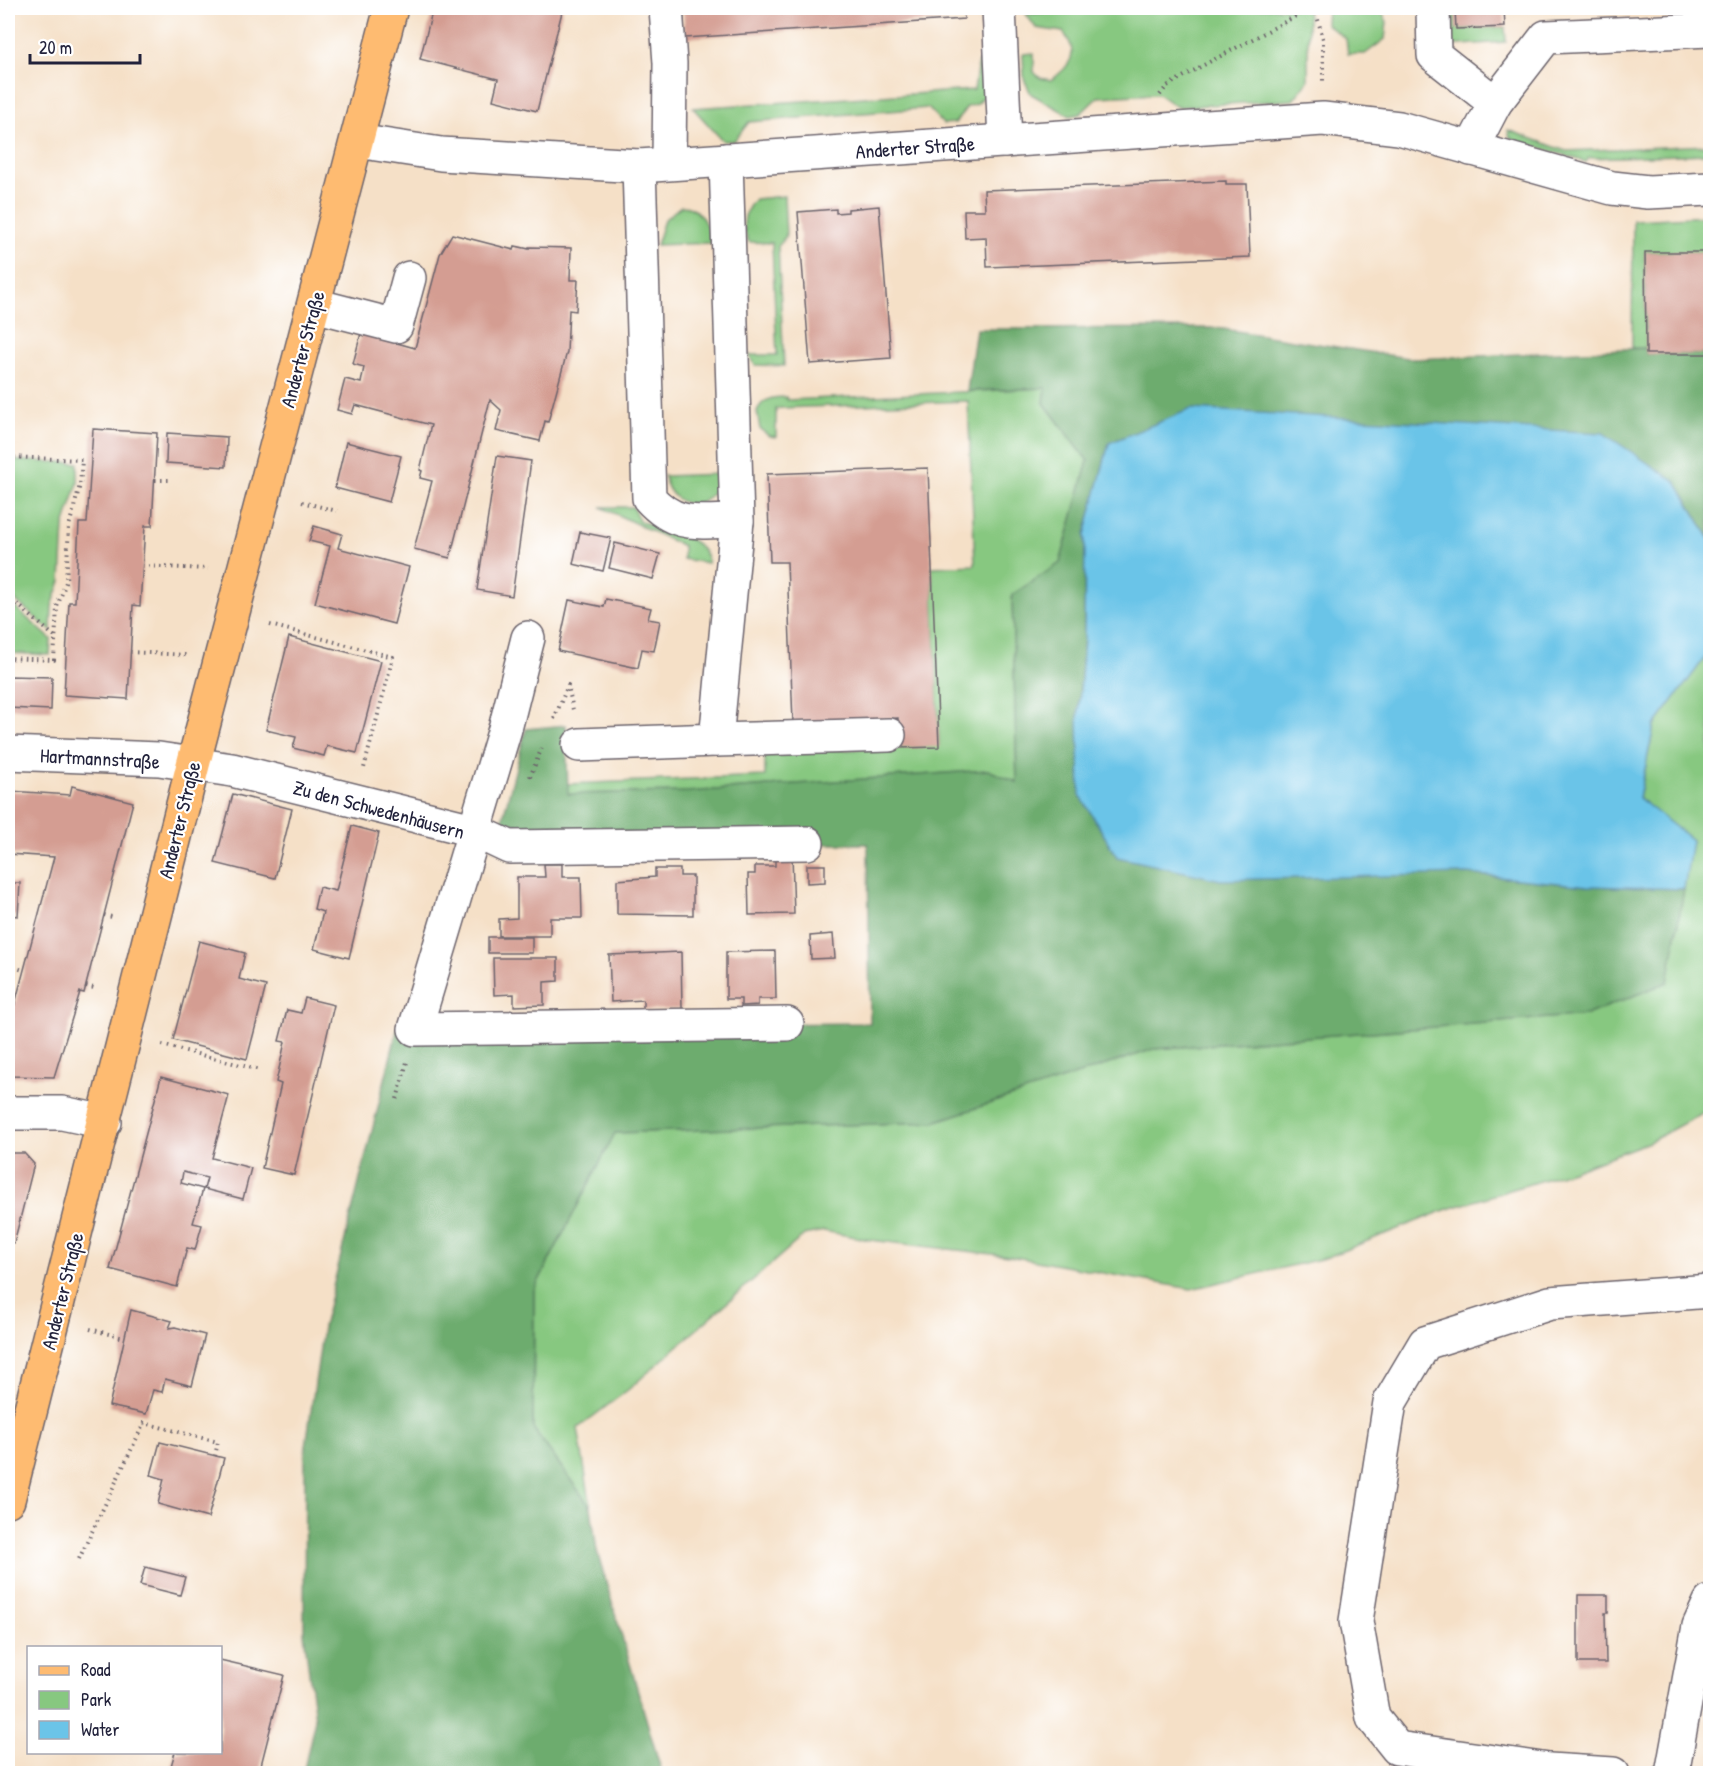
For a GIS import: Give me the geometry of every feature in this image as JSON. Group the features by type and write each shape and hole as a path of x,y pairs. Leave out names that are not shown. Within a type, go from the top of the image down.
{"main road":[{"name":"Anderter Straße","path":"8,1500 105,1122 193,765 391,8"}],"street":[{"path":"666,8 670,63 654,165 650,498 664,514 686,521 738,521"},
{"path":"999,8 1005,141"},
{"path":"1432,8 1434,55 1495,103"},
{"path":"1471,149 1495,103 1546,37 1710,30"},
{"name":"Anderter Straße","path":"357,141 441,154 654,165 1323,119 1399,129 1612,188 1648,192 1710,189"},
{"path":"716,740 738,521 726,160"},
{"path":"314,305 396,326 409,278"},
{"path":"528,638 505,729 473,830 509,847 807,843"},
{"path":"579,745 889,735"},
{"name":"Hartmannstraße","path":"8,753 159,759 193,765"},
{"name":"Zu den Schwedenhäusern","path":"193,765 231,770 473,830 415,1029 787,1024"},
{"path":"8,1113 62,1113 105,1122"},
{"path":"1613,1773 1549,1770 1397,1748 1373,1718 1356,1621 1390,1402 1425,1342 1550,1303 1710,1291"},
{"path":"1672,1773 1699,1626 1710,1602"}],"path":[{"path":"1160,95 1167,86 1200,67 1313,8 1323,39 1323,119"},
{"path":"8,457 82,460 80,485 69,526 66,582 57,607 54,660 8,658"},
{"path":"155,480 172,480"},
{"path":"302,502 337,511"},
{"path":"142,566 212,570"},
{"path":"8,596 55,638"},
{"path":"270,625 393,657 356,801"},
{"path":"334,649 335,642"},
{"path":"130,652 190,655"},
{"path":"104,915 112,917"},
{"path":"8,965 23,970"},
{"path":"86,986 94,988"},
{"path":"162,1045 260,1070"},
{"path":"90,1329 124,1338"},
{"path":"79,1559 144,1423 218,1442 215,1456"}],"green space":[{"path":"1079,8 1304,8 1308,15 1308,81 1293,100 1177,107 1158,94 1098,97 1080,114 1070,116 1031,94 1024,79 1023,54 1034,53 1034,72 1040,78 1051,80 1064,70 1071,59 1071,46 1063,32 1036,28 1026,14 1079,11"},
{"path":"1327,8 1380,8 1387,22 1385,39 1365,54 1348,54 1346,39 1326,24"},
{"path":"1445,8 1455,8 1456,29 1505,27 1506,42 1447,46"},
{"path":"987,60 988,92 977,104 967,107 955,123 943,124 928,108 749,122 734,141 723,141 693,108 974,90 978,62"},
{"path":"1508,130 1566,151 1710,145 1710,154 1589,158 1586,162 1510,138"},
{"path":"784,196 786,236 778,246 784,366 755,365 749,355 777,355 772,243 749,242 744,220 755,199"},
{"path":"681,206 694,209 698,213 708,230 711,243 656,245 664,220"},
{"path":"1710,216 1710,252 1645,252 1646,348 1632,348 1633,220"},
{"path":"1217,328 1414,359 1646,348 1646,354 1709,354 1710,539 1676,482 1109,443 1085,535 1084,638 1078,718 1467,874 1588,886 1684,889 1668,982 1586,1015 1154,1049 934,1122 615,1133 534,1290 533,1428 591,1508 597,1551 662,1773 303,1774 315,1719 304,1633 305,1453 323,1327 399,1023 453,1026 870,1023 868,844 515,843 515,824 502,821 526,729 566,725 568,794 687,792 988,770 1017,782 1012,595 1060,563 1088,461 1044,403 1046,388 967,391 976,329"},
{"path":"1046,388 1044,403 1088,461 1060,564 1012,596 1017,783 988,770 687,792 567,794 567,784 765,776 765,753 939,746 932,567 975,565 968,401 776,409 776,437 769,436 760,429 757,411 765,401 777,397 786,397 787,400"},
{"path":"8,460 78,463 78,483 64,526 61,581 52,606 51,631 8,594"},
{"path":"720,474 710,496 693,504 675,497 668,488 664,476"},
{"path":"601,507 633,507 639,521 691,540 705,554 708,563 683,559 683,546"},
{"path":"8,601 51,639 50,655 8,653"},
{"path":"1710,634 1710,1109 1649,1142 1572,1171 1445,1210 1325,1258 1191,1289 1009,1256 870,1240 824,1231 804,1235 629,1389 578,1428 591,1508 533,1428 534,1290 615,1133 934,1122 1154,1049 1586,1015 1668,982 1692,840 1639,799 1654,726 1707,655"}],"water":[{"path":"1191,409 1603,433 1676,482 1710,539 1710,634 1707,655 1654,726 1639,798 1692,840 1684,889 1588,886 1467,874 1221,880 1117,857 1080,795 1078,718 1084,638 1085,535 1109,443"}],"building":[{"path":"433,8 563,8 537,111 493,100 498,79 420,59"},
{"path":"683,8 963,8 964,19 685,38"},
{"path":"1455,8 1504,8 1505,27 1456,29"},
{"path":"1226,181 1226,184 1247,184 1250,257 987,267 986,237 965,238 964,210 985,210 984,190"},
{"path":"879,206 891,358 810,364 798,212 836,209 836,213 848,212 848,209"},
{"path":"452,234 514,250 515,246 529,249 529,247 571,248 570,280 578,280 576,311 569,310 567,352 548,422 545,421 540,441 496,431 501,410 490,400 450,558 414,549 432,481 420,478 431,425 355,405 352,414 337,410 345,379 361,383 364,367 353,364 361,333 415,348 440,254"},
{"path":"1645,252 1710,252 1710,354 1646,354"},
{"path":"93,429 157,433 152,526 145,526 140,606 133,605 128,699 64,695 69,602 75,602 79,523 87,523"},
{"path":"167,433 227,437 226,467 166,463"},
{"path":"346,442 401,456 389,502 335,488"},
{"path":"497,456 531,461 512,596 477,590"},
{"path":"928,468 939,747 899,748 898,718 793,723 787,562 770,562 767,474"},
{"path":"314,526 342,534 338,548 409,567 394,624 315,603 330,546 309,541"},
{"path":"580,532 611,538 603,571 573,564"},
{"path":"615,543 660,554 653,579 609,568"},
{"path":"606,599 651,608 648,619 660,621 654,651 642,649 638,668 558,651 569,600 604,607"},
{"path":"289,637 381,661 357,753 327,746 324,756 293,748 296,737 266,730"},
{"path":"8,676 52,677 51,710 8,708"},
{"path":"72,786 133,802 84,993 80,992 54,1077 8,1076 8,1014 12,1015 54,857 8,854 10,791 70,795"},
{"path":"233,794 292,809 275,878 215,863"},
{"path":"352,826 379,833 349,958 314,949 323,912 314,909 319,887 336,891"},
{"path":"792,855 794,914 749,915 748,874 755,874 755,866 775,866 775,856"},
{"path":"544,864 562,864 562,877 581,877 582,918 550,918 550,936 499,936 499,919 517,918 517,877 545,877"},
{"path":"807,865 825,865 825,882 807,883"},
{"path":"655,869 680,869 680,876 693,876 693,915 617,914 617,880 655,877"},
{"path":"8,883 20,883 18,916 8,915"},
{"path":"833,934 835,958 811,959 810,936"},
{"path":"488,937 532,937 532,953 488,953"},
{"path":"199,941 245,953 239,979 266,986 247,1059 173,1040"},
{"path":"775,951 776,999 758,999 758,1005 741,1006 741,999 726,999 726,952"},
{"path":"681,952 682,1009 643,1010 643,1000 611,1002 609,955"},
{"path":"493,958 558,958 558,981 544,982 544,1005 514,1006 514,994 494,995"},
{"path":"305,998 334,1005 294,1175 262,1168 281,1084 276,1082 285,1042 279,1041 287,1010 301,1013"},
{"path":"161,1077 229,1095 212,1158 251,1168 243,1199 204,1189 207,1178 183,1172 181,1183 203,1189 193,1223 202,1225 195,1250 187,1248 177,1287 110,1269"},
{"path":"8,1153 24,1153 34,1164 14,1243 8,1243"},
{"path":"131,1310 172,1321 169,1328 175,1327 205,1335 192,1386 165,1379 162,1392 153,1390 146,1414 109,1406"},
{"path":"160,1442 224,1458 208,1518 158,1504 164,1479 151,1475"},
{"path":"145,1567 185,1577 180,1595 140,1585"},
{"path":"1578,1595 1608,1595 1608,1613 1605,1613 1606,1663 1578,1663"},
{"path":"222,1660 284,1675 259,1773 169,1773 174,1754 222,1754"}]}
